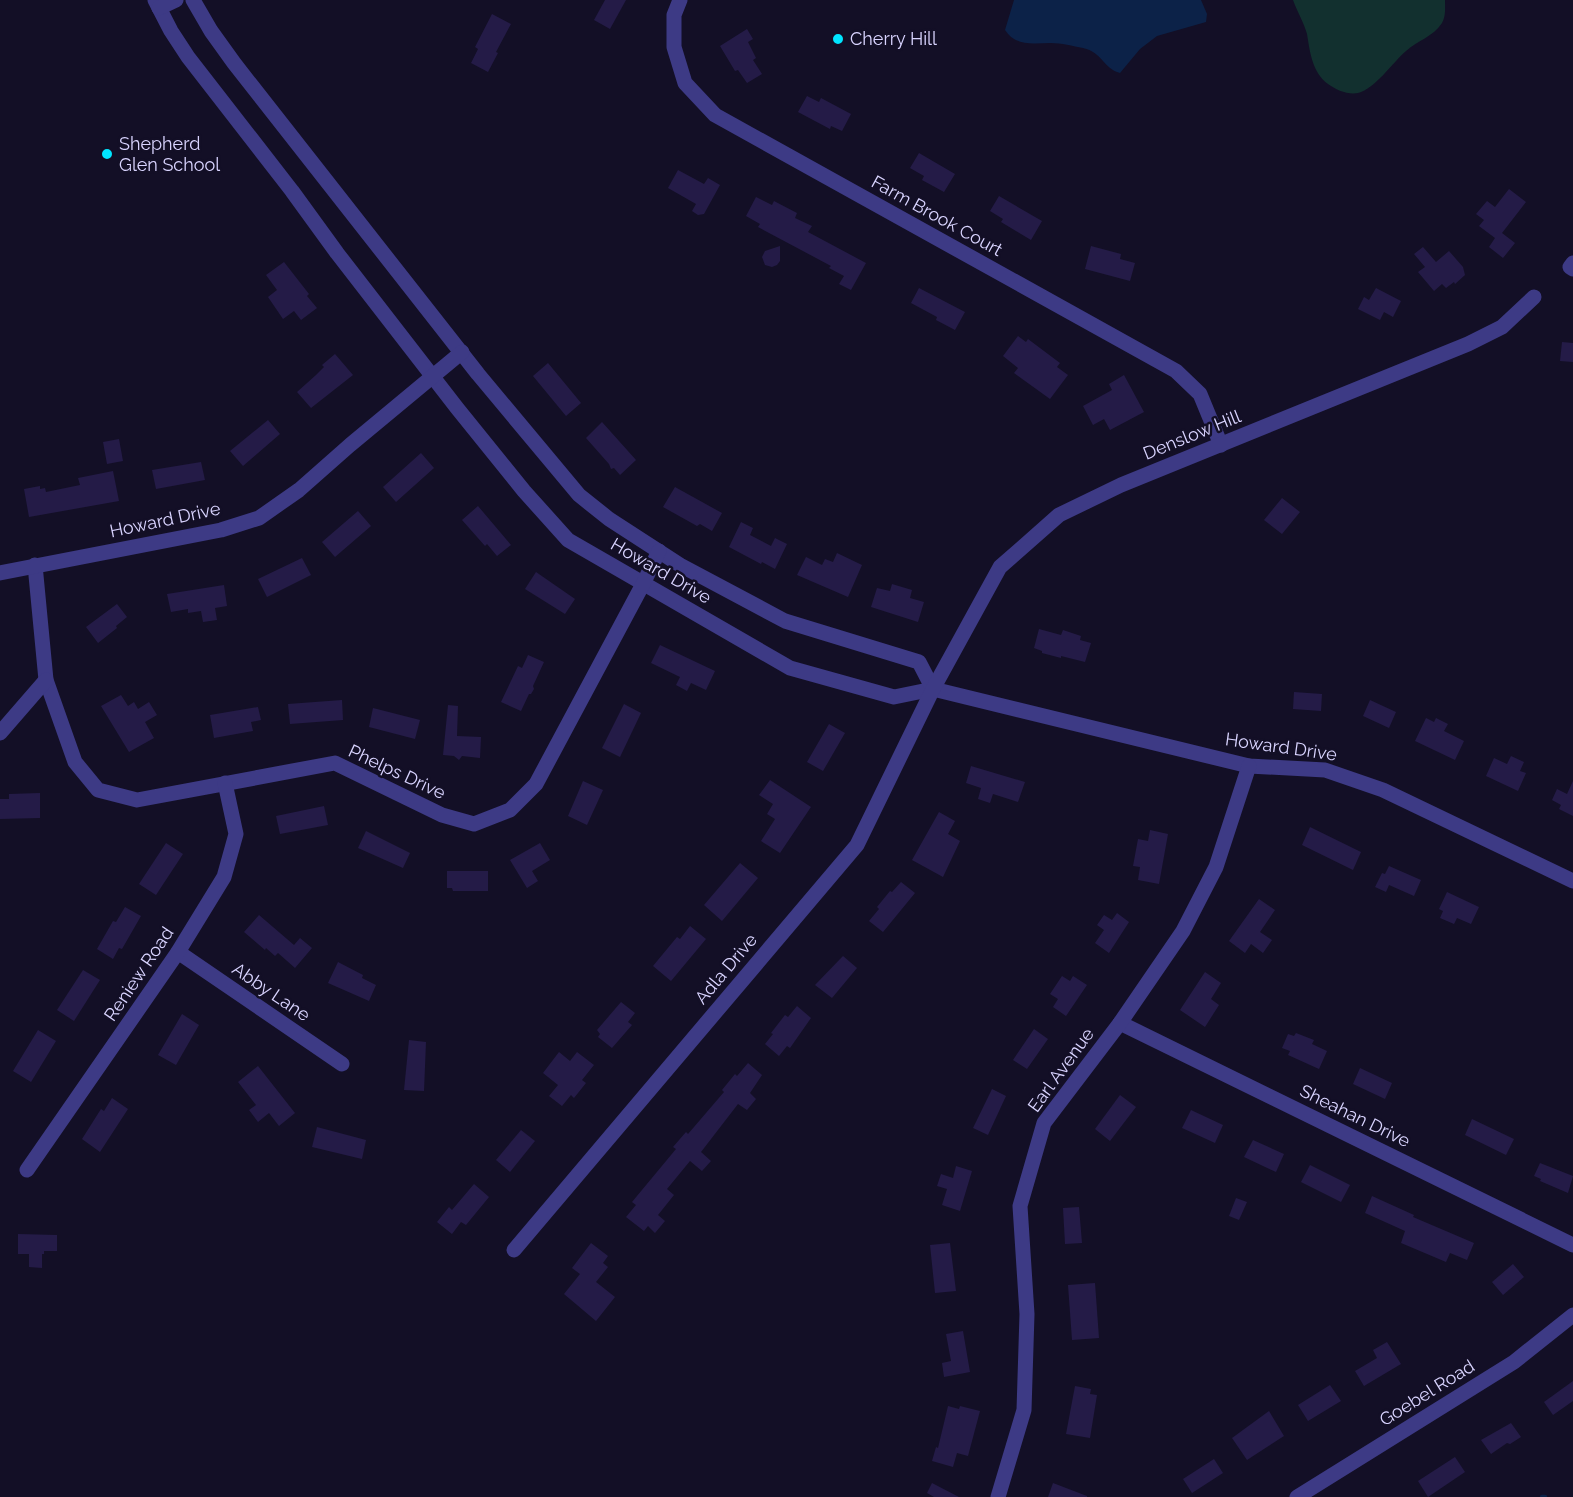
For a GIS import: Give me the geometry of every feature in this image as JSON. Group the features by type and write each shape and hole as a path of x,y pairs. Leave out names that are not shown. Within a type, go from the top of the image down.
{"street":[{"path":"157,4 177,0"},
{"name":"Howard Drive","path":"193,0 211,31 234,63 462,352 579,495 609,519 659,551 785,621 919,662 933,690"},
{"name":"Farm Brook Court","path":"680,0 674,15 674,47 685,83 715,115 1176,371 1200,394 1221,445"},
{"name":"Howard Drive","path":"157,4 188,57 433,377 524,491 568,540 790,668 894,697 933,690 1250,766 1325,770 1383,790 1573,881"},
{"name":"Denslow Hill","path":"933,690 1000,567 1059,515 1121,485 1468,344 1502,327 1534,297"},
{"name":"Howard Drive","path":"0,573 210,532 259,518 299,490 462,352"},
{"name":"Phelps Drive","path":"35,565 46,680 75,762 98,790 136,800 335,763 442,816 474,824 510,810 536,784 659,551"},
{"path":"0,733 46,680"},
{"name":"Adla Drive","path":"514,1250 857,845 933,690"},
{"name":"Earl Avenue","path":"998,1497 1024,1410 1027,1314 1020,1206 1044,1123 1120,1023 1183,931 1216,867 1250,766"},
{"name":"Reniew Road","path":"27,1170 178,952 224,877 236,834 225,783"},
{"name":"Abby Lane","path":"178,952 342,1064"},
{"name":"Sheahan Drive","path":"1120,1023 1573,1245"},
{"name":"Goebel Road","path":"1297,1497 1514,1362 1573,1315"}],"green space":[{"path":"1293,0 1445,0 1445,12 1438,28 1406,51 1377,81 1358,93 1350,93 1342,92 1331,86 1318,74 1306,30"}],"water":[{"path":"1014,0 1201,0 1207,14 1206,22 1157,36 1140,49 1120,73 1110,68 1095,53 1083,48 1055,43 1025,43 1014,39 1005,30"}],"building":[{"path":"605,0 626,0 610,29 594,20"},
{"path":"492,14 511,24 488,72 471,63 478,49 475,47"},
{"path":"747,29 753,39 748,42 756,58 753,60 762,74 747,83 738,70 735,71 720,46"},
{"path":"807,96 819,102 821,98 851,114 842,131 831,126 830,129 798,112"},
{"path":"919,153 955,174 944,192 922,180 924,176 910,168"},
{"path":"678,170 704,184 708,178 720,185 704,214 698,215 692,211 696,204 668,188"},
{"path":"1509,189 1526,202 1502,233 1515,243 1503,258 1489,247 1495,238 1479,226 1484,220 1476,214 1487,201 1495,207"},
{"path":"999,196 1042,221 1031,240 1001,222 1003,219 990,211"},
{"path":"756,197 772,205 774,201 797,213 795,218 812,226 808,232 866,263 851,290 839,284 844,276 829,268 831,266 758,227 760,224 746,216"},
{"path":"780,246 780,261 777,265 772,267 765,265 762,257 765,251"},
{"path":"1091,246 1121,254 1120,259 1135,263 1130,281 1085,269"},
{"path":"1423,247 1436,262 1449,251 1463,267 1465,275 1455,284 1454,282 1446,288 1442,284 1434,291 1418,272 1425,267 1414,254"},
{"path":"284,262 317,308 301,320 294,311 283,319 268,297 277,290 266,275"},
{"path":"919,288 965,312 955,330 911,303"},
{"path":"1376,288 1401,301 1393,317 1384,312 1380,320 1358,309 1364,297 1369,300"},
{"path":"1018,336 1026,342 1028,339 1060,363 1057,367 1068,375 1050,399 1014,373 1018,368 1003,356"},
{"path":"1562,342 1573,343 1573,362 1560,361"},
{"path":"335,354 353,375 311,408 297,392"},
{"path":"548,363 581,403 566,416 533,376"},
{"path":"1124,375 1144,412 1110,430 1104,419 1093,425 1083,406 1112,390 1109,384"},
{"path":"268,420 280,434 243,466 230,451"},
{"path":"602,422 636,460 620,475 614,468 611,469 586,438"},
{"path":"119,439 123,461 107,464 103,442"},
{"path":"421,453 434,468 396,502 383,487"},
{"path":"201,462 205,480 156,489 152,470"},
{"path":"113,471 119,501 29,517 24,489 40,486 40,489 45,488 46,492 80,485 78,478"},
{"path":"675,487 722,513 712,531 700,524 697,526 663,507"},
{"path":"1282,498 1300,512 1282,534 1264,520"},
{"path":"478,506 511,545 497,556 462,520"},
{"path":"358,511 371,526 335,557 322,542"},
{"path":"741,522 753,528 750,535 771,546 775,538 787,544 775,569 729,547"},
{"path":"837,553 862,565 848,597 797,575 806,557 822,565 825,559 833,562"},
{"path":"302,558 311,575 267,597 258,579"},
{"path":"536,572 575,599 565,614 525,589"},
{"path":"892,584 912,590 910,598 924,602 918,622 871,607 877,588 890,591"},
{"path":"224,585 227,606 215,608 217,620 203,622 201,611 188,613 188,609 171,612 167,594"},
{"path":"117,604 127,617 98,643 86,627"},
{"path":"1039,629 1061,635 1063,630 1081,636 1080,640 1091,643 1085,662 1042,653 1034,648"},
{"path":"660,645 715,671 706,690 691,683 687,691 676,685 680,677 651,663"},
{"path":"528,655 544,662 533,686 534,689 521,711 501,702 518,666 522,668"},
{"path":"1294,692 1322,694 1321,711 1293,709"},
{"path":"121,695 128,706 134,702 138,709 149,702 157,715 145,722 154,738 129,752 101,706"},
{"path":"342,700 343,720 290,724 288,704"},
{"path":"1370,700 1396,712 1389,728 1363,716"},
{"path":"624,704 641,713 620,757 602,748"},
{"path":"448,705 458,706 457,736 481,737 480,758 462,756 459,760 454,756 443,755"},
{"path":"258,707 261,720 251,722 253,731 214,738 210,715"},
{"path":"373,708 420,720 415,739 369,727"},
{"path":"1426,718 1434,722 1436,718 1448,724 1444,731 1464,741 1455,760 1415,741"},
{"path":"829,724 845,733 823,771 807,762"},
{"path":"1511,756 1524,762 1520,771 1526,773 1518,791 1486,776 1494,758 1507,764"},
{"path":"971,766 1025,782 1018,802 993,794 990,803 978,799 981,788 966,783"},
{"path":"770,780 811,807 780,853 761,841 775,819 767,814 773,804 759,795"},
{"path":"583,781 603,790 587,825 568,816"},
{"path":"1573,781 1573,816 1559,809 1561,805 1552,800 1557,789 1567,794"},
{"path":"40,793 40,818 0,819 0,799 9,799 9,794"},
{"path":"324,806 328,825 280,834 276,816"},
{"path":"939,812 955,821 948,834 960,841 943,877 912,860"},
{"path":"1310,827 1361,852 1353,870 1302,845"},
{"path":"1150,830 1168,834 1159,884 1138,880 1140,867 1133,866 1138,839 1148,841"},
{"path":"366,831 410,853 403,868 358,848"},
{"path":"166,843 183,854 156,895 139,884"},
{"path":"540,843 550,860 532,871 538,881 527,888 510,860"},
{"path":"740,863 758,878 722,921 704,905"},
{"path":"1389,866 1421,880 1414,896 1389,885 1386,892 1375,887 1382,873 1385,874"},
{"path":"447,871 488,871 488,891 453,891 452,888 447,888"},
{"path":"901,882 915,893 883,932 869,921 890,891 892,892"},
{"path":"1447,892 1479,907 1471,924 1457,918 1454,924 1440,918 1443,911 1439,909"},
{"path":"1259,899 1275,910 1260,932 1272,940 1263,953 1251,944 1245,953 1229,941"},
{"path":"125,907 141,916 122,949 119,948 113,959 97,949 113,921 116,922"},
{"path":"1117,913 1129,922 1109,953 1095,943 1104,930 1097,925 1104,915 1112,920"},
{"path":"259,915 294,945 300,938 312,948 295,968 278,953 275,956 266,948 265,950 244,932"},
{"path":"690,926 706,939 671,981 653,966 677,937 680,939"},
{"path":"843,956 857,968 832,998 815,985"},
{"path":"338,962 363,975 362,978 376,985 369,1001 328,983"},
{"path":"83,970 100,980 74,1021 57,1010"},
{"path":"1205,972 1221,983 1211,999 1219,1005 1205,1027 1180,1010"},
{"path":"1062,976 1070,981 1073,976 1087,985 1066,1016 1053,1007 1058,999 1050,994"},
{"path":"621,1002 635,1013 628,1022 632,1025 612,1048 598,1037 600,1034 597,1030"},
{"path":"797,1006 811,1018 790,1048 787,1046 779,1056 765,1044 785,1015 788,1017"},
{"path":"182,1014 199,1025 176,1065 158,1055"},
{"path":"1034,1029 1048,1039 1027,1069 1013,1060"},
{"path":"38,1030 56,1041 31,1082 13,1071"},
{"path":"1296,1033 1314,1040 1312,1044 1327,1051 1319,1069 1288,1055 1290,1051 1282,1048 1288,1034 1294,1036"},
{"path":"409,1040 426,1042 424,1091 404,1090"},
{"path":"559,1052 570,1061 577,1052 594,1065 582,1080 586,1083 574,1098 571,1095 562,1106 549,1096 558,1085 543,1073"},
{"path":"748,1063 762,1075 750,1093 756,1099 747,1110 738,1104 701,1152 711,1161 702,1171 690,1161 667,1189 674,1195 658,1215 665,1221 655,1233 648,1226 644,1231 626,1217 636,1205 632,1202 676,1149 673,1147 686,1132 688,1134 724,1092 722,1090 735,1074 737,1076"},
{"path":"258,1066 295,1113 279,1126 269,1113 258,1122 249,1110 256,1105 238,1082"},
{"path":"1360,1068 1392,1083 1385,1099 1353,1084"},
{"path":"992,1089 1006,1096 988,1135 973,1128"},
{"path":"1120,1095 1136,1107 1110,1141 1095,1129"},
{"path":"112,1098 128,1109 100,1152 82,1139 101,1109 104,1111"},
{"path":"1191,1110 1223,1125 1215,1143 1182,1128"},
{"path":"1472,1119 1514,1139 1506,1155 1465,1135"},
{"path":"317,1127 366,1140 362,1159 312,1147"},
{"path":"521,1130 535,1141 510,1172 496,1160"},
{"path":"1253,1140 1284,1154 1276,1172 1244,1157"},
{"path":"1540,1163 1573,1176 1568,1193 1534,1176"},
{"path":"1310,1165 1350,1185 1341,1202 1301,1182"},
{"path":"956,1166 972,1171 960,1211 942,1205 947,1189 937,1186 941,1174 953,1178"},
{"path":"474,1184 489,1197 466,1225 461,1222 452,1234 437,1222 449,1207 452,1210"},
{"path":"1372,1196 1414,1215 1413,1217 1474,1243 1467,1260 1450,1253 1446,1262 1401,1243 1405,1231 1365,1213"},
{"path":"1236,1198 1247,1202 1239,1220 1229,1216"},
{"path":"1079,1207 1082,1243 1065,1244 1063,1208"},
{"path":"18,1234 57,1235 57,1251 44,1251 42,1268 29,1267 29,1254 18,1254"},
{"path":"591,1243 608,1256 603,1263 608,1267 596,1282 615,1297 596,1321 564,1294 580,1274 572,1268"},
{"path":"950,1243 956,1291 935,1293 930,1245"},
{"path":"1513,1264 1524,1277 1503,1295 1492,1282"},
{"path":"1095,1283 1099,1338 1072,1340 1068,1285"},
{"path":"963,1331 970,1372 944,1377 942,1363 951,1361 946,1334"},
{"path":"1387,1342 1401,1364 1364,1386 1355,1371 1377,1358 1373,1350"},
{"path":"1573,1381 1573,1401 1553,1415 1544,1402"},
{"path":"1330,1385 1341,1401 1308,1421 1298,1405"},
{"path":"1075,1386 1091,1389 1090,1394 1097,1395 1090,1438 1066,1434"},
{"path":"948,1406 959,1409 960,1406 980,1411 968,1456 957,1453 953,1467 932,1461 936,1447 938,1448"},
{"path":"1269,1411 1284,1436 1247,1460 1232,1438"},
{"path":"1511,1423 1521,1437 1491,1454 1481,1440"},
{"path":"1455,1457 1465,1472 1428,1497 1418,1481"},
{"path":"1214,1459 1223,1473 1192,1493 1183,1479"},
{"path":"932,1483 959,1497 934,1497 927,1493"},
{"path":"1053,1483 1087,1496 1087,1497 1048,1497"}],"place":[{"name":"Cherry Hill","path":"838,39"},
{"name":"Shepherd Glen School","path":"107,154"}]}
